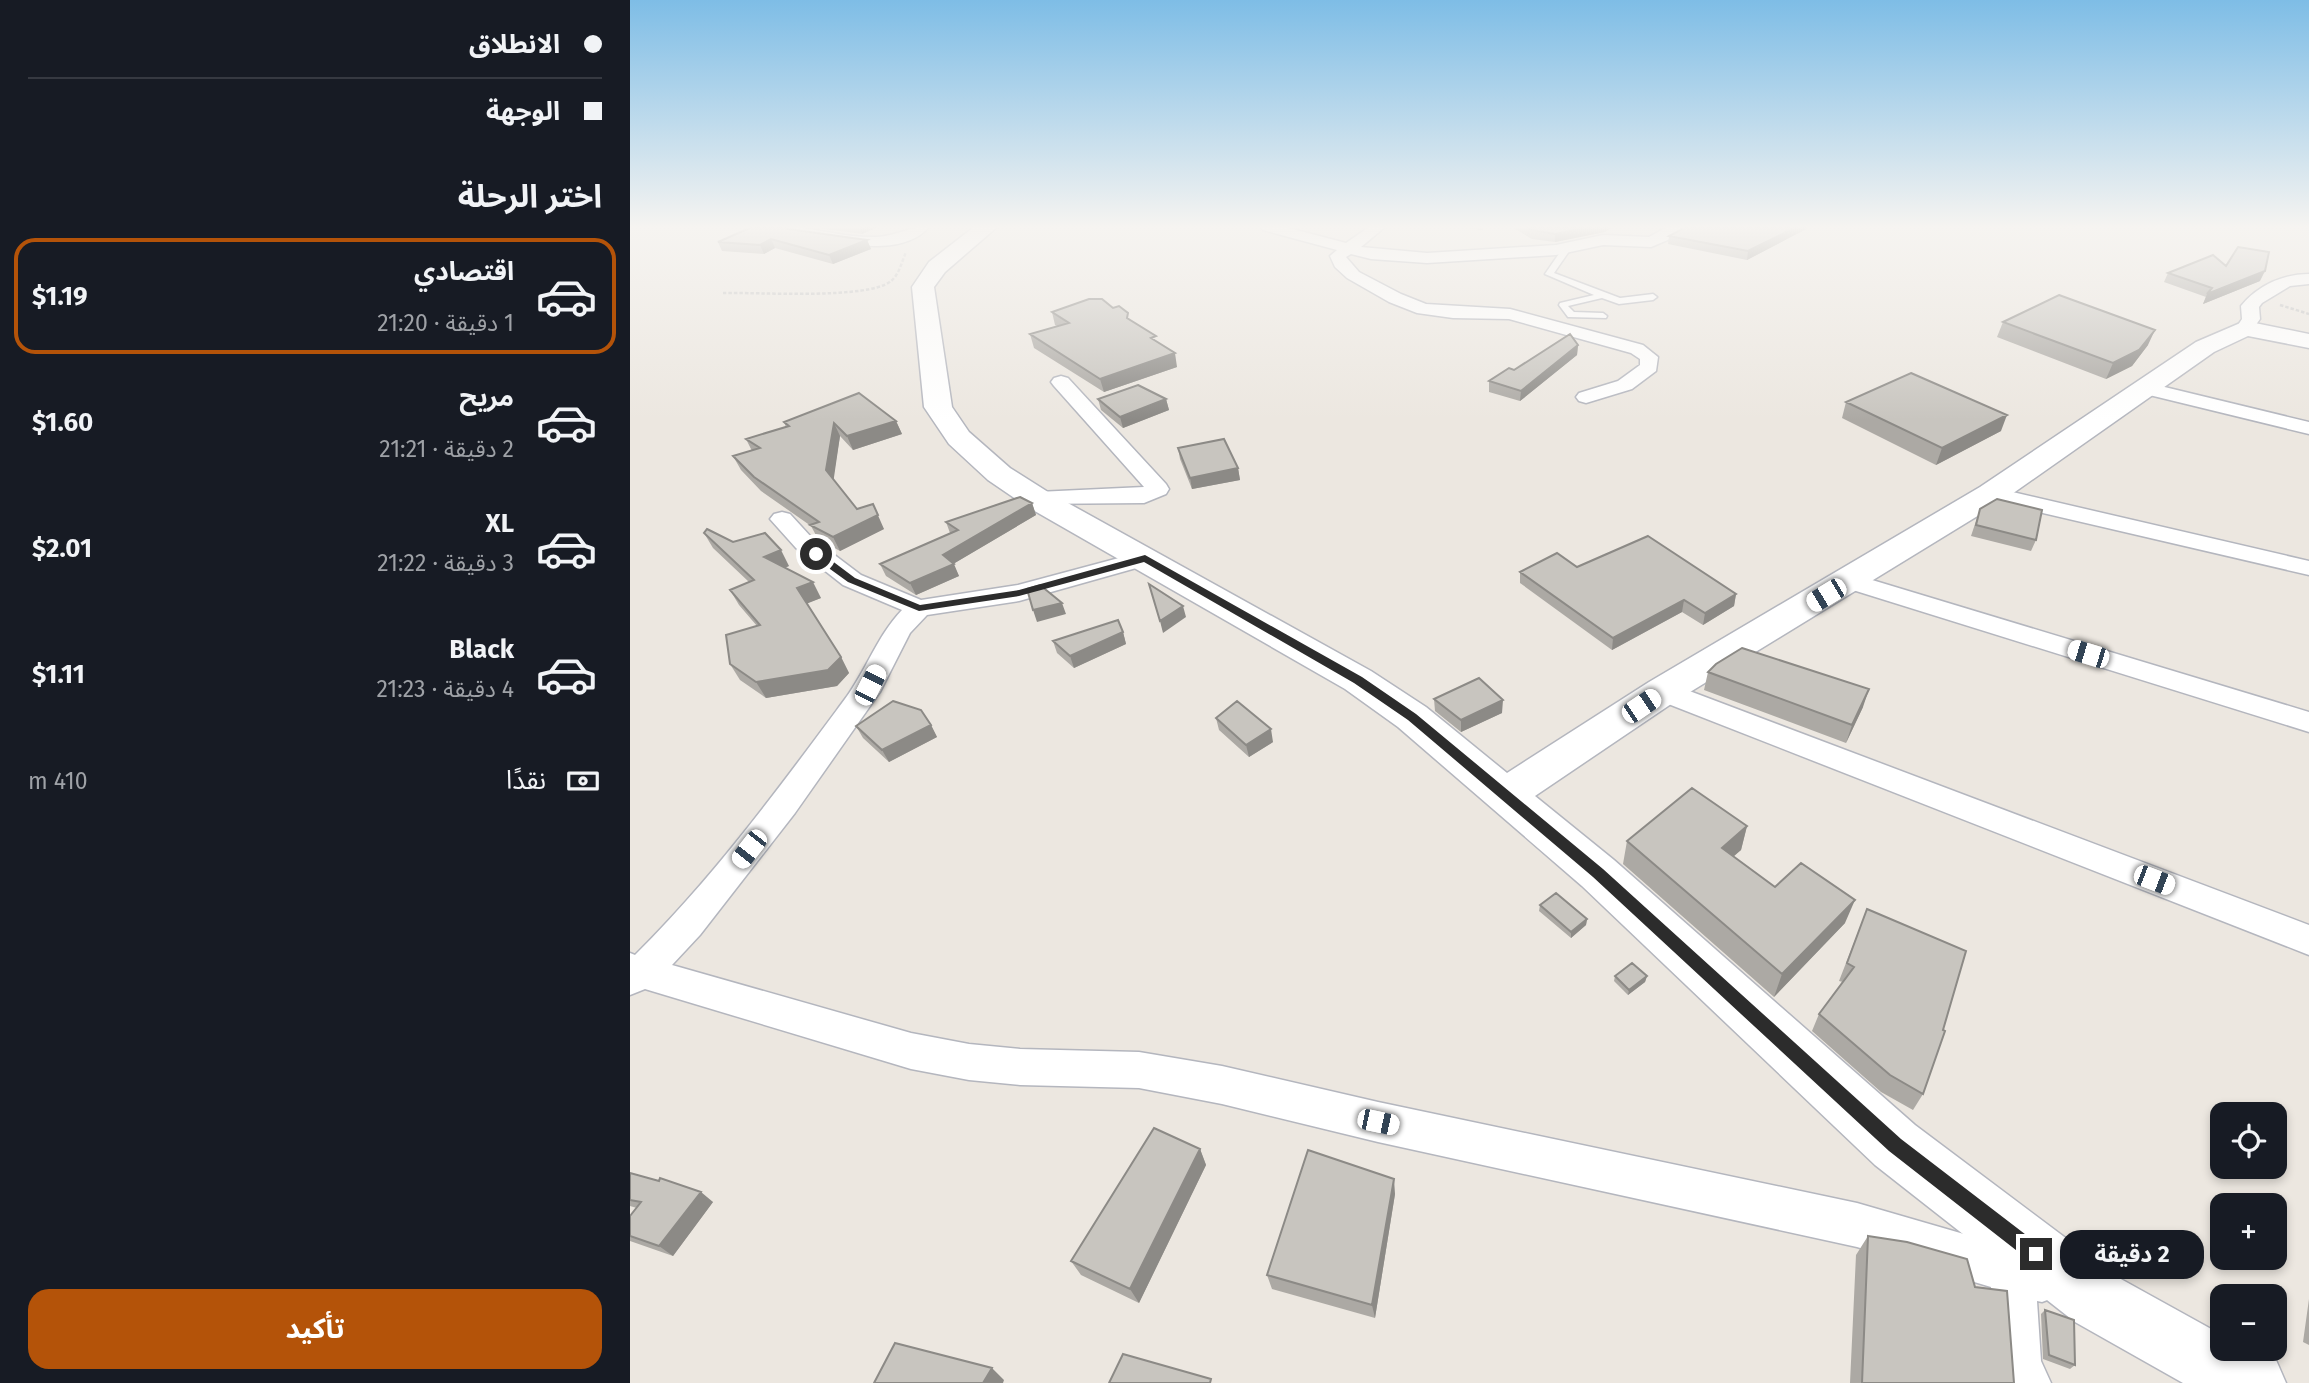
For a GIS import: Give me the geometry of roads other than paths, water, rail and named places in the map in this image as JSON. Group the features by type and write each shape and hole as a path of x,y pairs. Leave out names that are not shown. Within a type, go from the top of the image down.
{"street":[{"path":"923,292 937,407 959,438 999,474 1037,499 1358,680 1412,717 1598,873 1895,1145 2097,1300 2191,1353 2253,1383"},
{"path":"1385,292 1409,304 1438,312 1510,314 1534,319 1637,349 1649,357 1648,367 1635,380 1586,397"},
{"path":"1506,794 1663,691 1990,494 2205,347 2245,328 2251,319 2250,306 2268,292"},
{"path":"2245,328 2309,341"},
{"path":"1037,499 1135,497 1149,495 1158,489 1061,382"},
{"path":"2144,388 2309,428"},
{"path":"1990,494 2309,568"},
{"path":"782,519 804,544 852,580 919,608 1019,593 1145,558"},
{"path":"1849,581 2309,722"},
{"path":"634,973 688,925 783,806 870,685 899,629 919,608"},
{"path":"1663,691 2309,940"},
{"path":"634,973 911,1051 969,1062 1020,1067 1139,1070 1222,1085 1378,1122 1857,1225 2012,1270 2097,1300"},
{"path":"2012,1270 2018,1362 2027,1383"}],"lane":[{"path":"1594,292 1619,302 1653,298"},
{"path":"1603,295 1563,305 1570,315 1603,316"}]}
